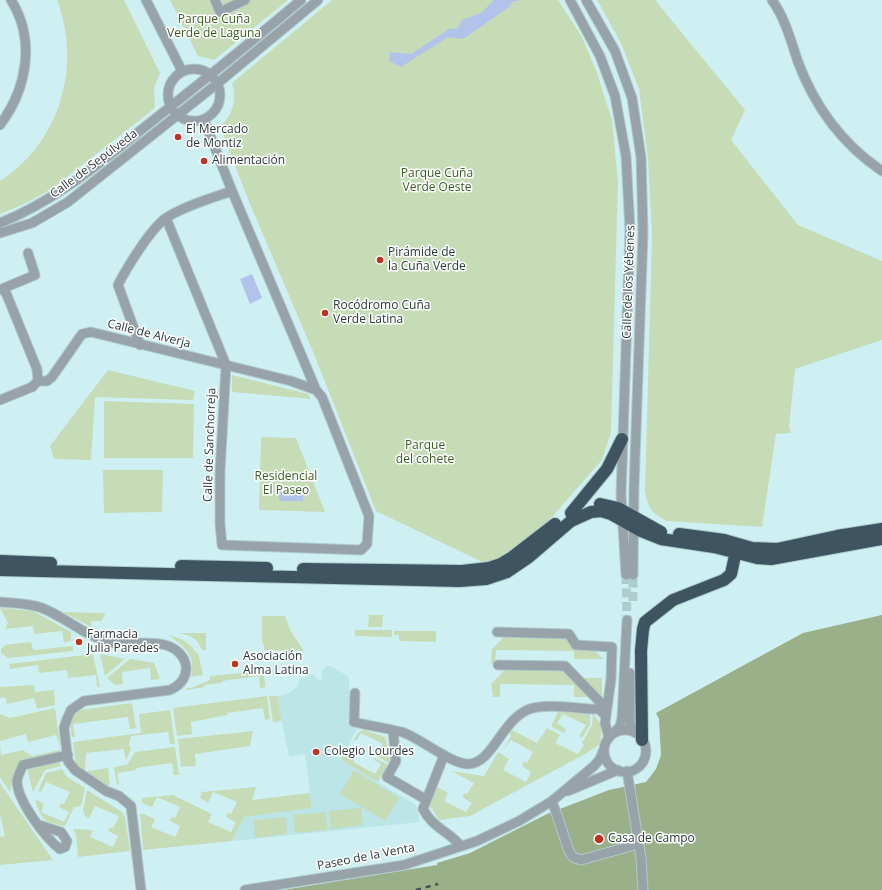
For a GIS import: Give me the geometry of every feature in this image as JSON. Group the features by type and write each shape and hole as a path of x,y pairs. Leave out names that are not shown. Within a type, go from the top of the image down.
{"highway":[{"path":"571,513 604,473 622,439"},
{"path":"0,561 136,566 355,570 477,569 501,564 579,508 602,504 628,519"},
{"path":"0,570 451,580 486,579 496,577 515,567 571,521 581,515 601,511 628,519 660,532 700,536 736,550 771,559 882,539"},
{"path":"736,550 777,549 837,536 882,529"},
{"path":"638,736 641,651 643,629 646,622 673,600 724,580 731,574 736,550"}],"street":[{"path":"0,125 11,110 21,87 26,63 24,33 11,0"},
{"path":"146,0 182,71"},
{"path":"215,0 220,12 246,0"},
{"name":"Calle de Sepúlveda","path":"0,223 25,213 69,188 301,0"},
{"name":"Calle de Sepúlveda","path":"0,233 32,223 68,202 218,83 318,0"},
{"name":"Calle de los Yébenes","path":"570,0 600,56 615,96 626,156 630,230 622,439 628,519 630,575 628,519 643,234 640,157 632,98 615,51 586,0"},
{"path":"772,0 781,16 804,79 830,124 848,144 866,160 882,171"},
{"path":"191,69 201,70 210,75 218,83 221,98 218,108 212,115 204,120 190,121 176,115 170,107 168,97 169,87 174,78 182,71 191,69"},
{"path":"204,120 232,191 316,390"},
{"path":"140,345 118,285 152,233 166,218 232,191"},
{"name":"Calle de Sanchorreja","path":"166,218 226,365 220,472 220,524 222,545 361,550 367,544 369,516 322,397 316,390"},
{"path":"28,253 35,275 2,289 37,369 38,382"},
{"name":"Calle de Alverja","path":"0,400 32,387 38,382 47,381 52,377 82,334 90,332 291,381 316,390"},
{"path":"0,602 24,603 42,608 93,635 111,642 164,645 178,650 183,657 186,666 186,675 177,687 167,690 88,700 77,704 71,710 64,728 68,761 75,770 106,791 119,796 131,806 142,890"},
{"path":"629,620 630,716 638,736 645,748 644,758 639,766 561,794 594,766 612,735 620,726 622,718 629,620"},
{"path":"497,632 569,634 576,645 612,647 610,685 605,723 612,735"},
{"path":"498,665 565,666 600,702"},
{"path":"355,693 354,722 402,732 438,750 444,755 467,764 476,762 486,757 503,731 514,718 536,707 599,709 605,715"},
{"path":"612,735 624,730 638,736"},
{"path":"393,731 396,761 386,777 425,799"},
{"path":"604,749 607,761 622,771 638,844 643,890"},
{"path":"39,825 21,800 17,780 24,765 68,755"},
{"path":"444,755 425,799 423,808 429,820 452,837 461,846"},
{"name":"Paseo de la Venta","path":"245,890 404,865 478,841 519,821 561,794"},
{"path":"552,801 569,851 571,855 577,859 581,860 638,844"}],"shaded area":[{"path":"494,0 521,0 512,2 509,7 463,39 448,37 401,67 389,61 390,52 411,54 449,29 458,28 462,20 481,13"},
{"path":"252,274 262,298 250,304 240,279"},
{"path":"279,488 303,489 303,501 279,501"},
{"name":"Colegio Lourdes","path":"327,666 331,666 349,677 350,717 348,721 351,726 357,728 341,760 416,805 420,822 232,841 244,817 312,808 305,754 289,757 277,696 285,695 292,691 298,685 300,678 304,678 309,674 314,675 318,680 322,679 322,670"}],"green space":[{"path":"57,0 124,0 160,73 154,88 155,108 53,188 26,203 0,214 0,181 21,165 38,146 51,124 60,101 66,76 67,51 64,25"},
{"name":"Parque Cuña Verde de Laguna","path":"170,0 288,0 214,60 198,56"},
{"name":"Parque Cuña Verde Oeste","path":"332,0 558,0 582,37 597,73 612,120 618,182 611,432 602,460 515,559 499,570 376,511 314,354 250,204 220,127 228,117 233,106 234,95 232,83"},
{"path":"597,0 655,0 745,110 731,140 798,225 882,261 882,340 795,369 789,427 791,433 776,434 762,527 667,521 657,515 647,502 645,491 652,235 648,159 639,89 620,41"},
{"path":"108,370 195,391 193,400 95,397 91,460 54,459 50,446"},
{"path":"232,375 308,394 311,399 232,392"},
{"path":"104,401 194,404 193,458 104,458"},
{"name":"Residencial El Paseo","path":"261,437 296,438 325,512 259,510"},
{"path":"103,470 163,470 162,512 104,513"},
{"path":"0,608 33,611 71,632 71,641 64,643 62,631 34,634 33,626 5,629 8,623"},
{"path":"63,612 104,613 105,615 101,621 91,621 91,627"},
{"path":"369,615 383,615 382,627 368,627"},
{"name":"Casa de Campo","path":"882,615 882,890 283,890 437,865 437,863 470,853 547,814 609,790 646,782 656,769 661,755 659,719 656,713 803,633"},
{"path":"262,616 285,616 290,630 304,651 264,650 264,644 262,643"},
{"path":"355,630 392,630 392,637 355,636"},
{"path":"394,631 436,631 436,642 399,641 399,635 394,635"},
{"path":"179,633 206,633 206,650 202,650 198,642 190,636"},
{"path":"169,635 185,641 194,649 196,653 198,653 203,675 191,677 192,662 188,652"},
{"path":"503,638 570,638 593,649 603,659 574,659 574,651 496,650 495,664 491,664 492,649"},
{"path":"31,642 33,650 73,646 73,651 8,658 1,653 1,649 5,645"},
{"path":"93,654 100,687 97,687 96,675 68,678 67,670 39,673 38,665 10,669 9,664"},
{"path":"100,654 125,659 105,676"},
{"path":"130,659 154,663 160,679 151,680 150,668 122,672 123,684 115,685 107,678"},
{"path":"505,670 566,671 591,697 574,697 574,685 500,684 500,697 493,697 491,684"},
{"path":"263,671 266,687 260,688 259,676 222,681 222,683 204,685 205,687 186,690 186,688 191,688 210,680 210,676"},
{"path":"581,678 602,678 602,698"},
{"path":"34,685 35,692 54,690 55,705 37,709 34,698 7,704 5,697 0,698 0,687"},
{"path":"267,696 270,719 265,720 263,708 227,713 227,715 191,722 192,734 177,736 173,708"},
{"path":"269,696 277,696 282,721 273,722"},
{"path":"132,703 136,728 130,729 128,717 73,724 75,737 72,737 71,722 76,712 80,710"},
{"path":"55,708 60,747 56,735 28,742 26,734 0,741 0,714 10,718"},
{"path":"170,710 175,744 170,744 168,732 131,736 129,744 131,749 126,761 124,749 86,753 85,772 76,763 73,742 141,733 139,714"},
{"path":"558,712 590,713 590,725 582,738 579,736 586,725 563,714 557,723 566,729 564,733 551,726"},
{"path":"593,714 601,728 600,744 585,754 470,816 439,820 430,806 436,786 448,793 444,801 466,812 472,803 462,797 465,793 467,794 474,783 451,771 484,776 498,752 509,759 503,770 526,782 531,772 522,766 524,762 527,763 533,752 511,740 503,750 511,736 509,734 512,730 537,743 547,728 560,735 555,743 578,754 584,745 582,743 592,725"},
{"path":"364,730 385,737 391,760 389,763 376,756 383,744 361,733 356,741 354,739 359,732"},
{"path":"253,731 250,746 195,754 196,766 181,767 178,739"},
{"path":"0,744 1,755 23,750 32,756 60,750 61,754 25,761 23,758 14,771 10,792 0,777"},
{"path":"175,747 179,775 174,775 172,763 136,768 136,770 117,773 119,785 117,785 114,767 127,765 135,752"},
{"path":"345,750 357,755 353,762 375,774 381,764 374,760 375,758 388,765 378,782 341,760"},
{"path":"58,760 61,766 45,770 33,792 27,768"},
{"path":"108,768 110,785 106,786 86,773 88,771"},
{"path":"62,769 67,777 85,788 81,806 74,807 65,826 52,823 44,819 39,812 35,799 44,804 41,812 64,822 69,812 59,807 61,803 64,804 70,792 46,782 41,792 38,791 46,773"},
{"path":"354,770 399,798 385,821 340,794"},
{"path":"0,783 53,860 0,865 0,837 5,836 0,814"},
{"path":"256,787 252,800 310,793 312,808 244,817 232,841 143,850 140,814 144,814 155,819 151,827 175,837 180,826 170,821 172,817 175,818 180,807 157,797 152,807 142,803 142,798 173,795 212,814 208,822 231,832 236,822 226,817 228,813 231,814 237,802 213,792 208,803 200,798 202,792"},
{"path":"87,790 122,812 125,817 130,851 78,857 76,835 73,829 93,830 90,837 113,847 118,836 108,831 110,827 113,828 119,816 95,806 89,818 85,816 83,810"},
{"path":"361,808 363,825 331,829 329,811"},
{"path":"326,812 327,830 295,833 293,815"},
{"path":"286,817 287,834 255,838 254,820"}],"tunnel":[{"path":"626,575 627,620"},
{"path":"633,575 633,601"}],"railway":[{"path":"416,890 438,884"}],"place":[{"name":"El Mercado de Montiz","path":"178,137"},
{"name":"Alimentación","path":"204,161"},
{"name":"Pirámide de la Cuña Verde","path":"380,260"},
{"name":"Rocódromo Cuña Verde Latina","path":"325,313"},
{"name":"Farmacia Julia Paredes","path":"79,642"},
{"name":"Asociación Alma Latina","path":"235,664"},
{"name":"Colegio Lourdes","path":"316,752"},
{"name":"Casa de Campo","path":"599,839"}],"park label":[{"name":"Parque del cohete","path":"425,453"}]}
